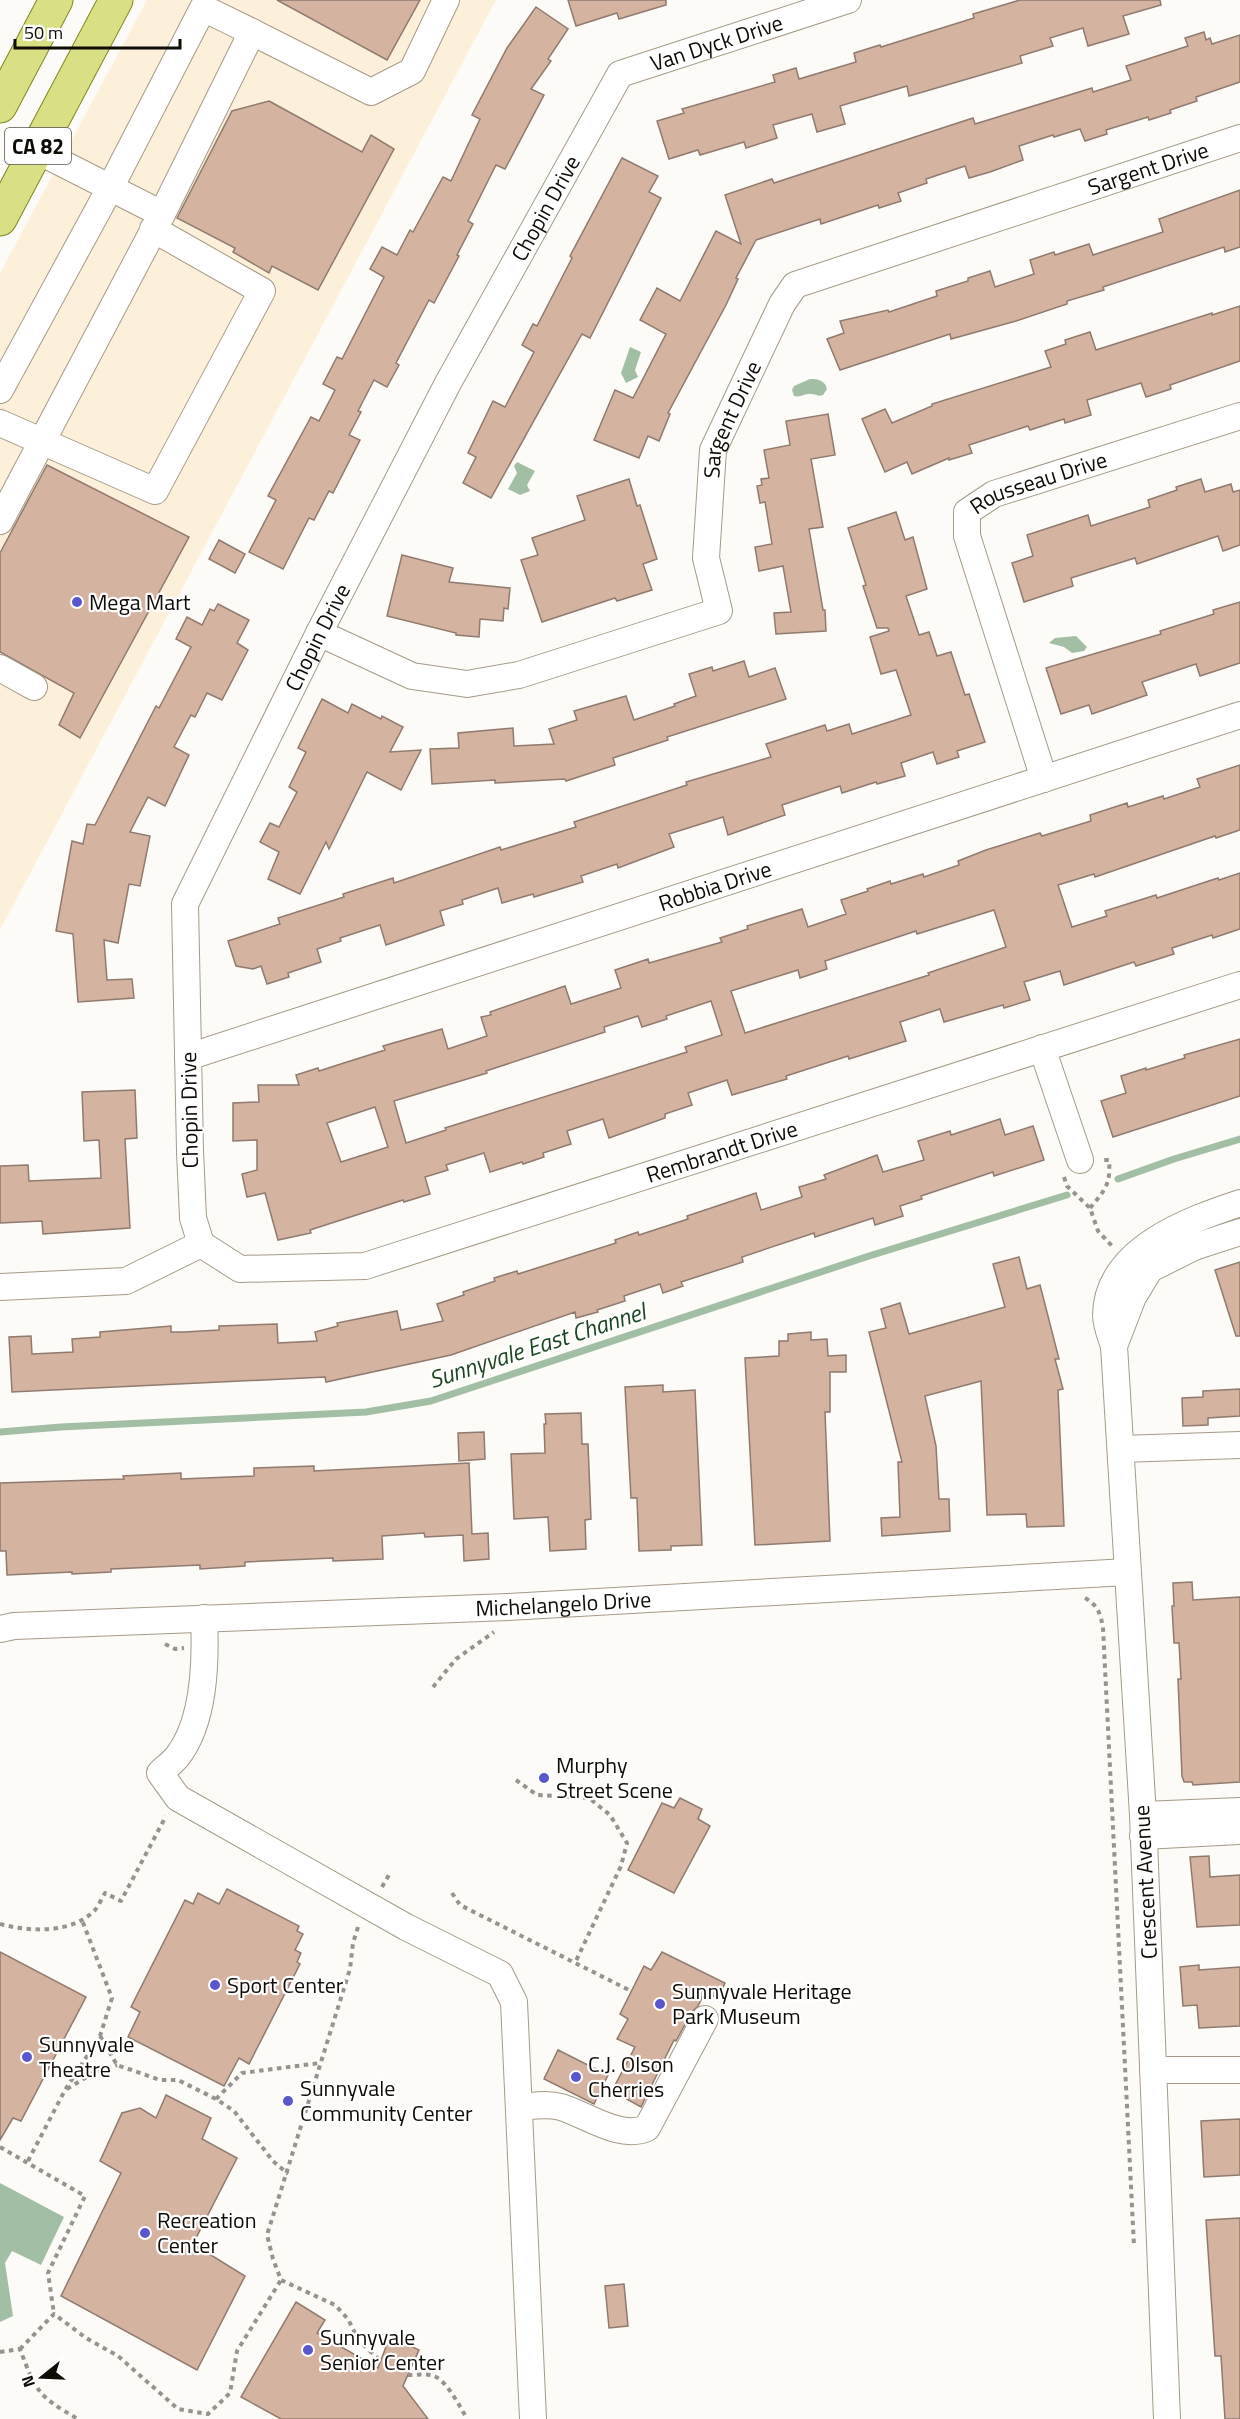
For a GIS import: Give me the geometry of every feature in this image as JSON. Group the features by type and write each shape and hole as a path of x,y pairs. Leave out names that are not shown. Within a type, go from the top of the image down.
{"main road":[{"name":"CA 82","path":"0,106 56,0"},
{"name":"CA 82","path":"0,219 116,0"}],"street":[{"path":"0,390 110,188 205,4 252,32 371,92 412,72 446,0"},
{"name":"Van Dyck Drive","path":"620,74 848,0"},
{"path":"0,521 7,489 42,442 158,221 252,32"},
{"name":"Chopin Drive","path":"201,1244 193,1218 185,904 319,633 448,383 620,74"},
{"name":"Sargent Drive","path":"319,633 411,676 467,684 519,675 719,611 706,558 713,450 782,304 795,285 1240,138"},
{"path":"0,423 155,491 262,291 110,188 36,150"},
{"name":"Rousseau Drive","path":"1044,779 967,536 966,512 994,494 1240,416"},
{"path":"0,668 34,687"},
{"name":"Robbia Drive","path":"188,1057 1240,715"},
{"name":"Rembrandt Drive","path":"201,1244 240,1269 365,1266 1240,985"},
{"path":"1042,1048 1080,1160"},
{"path":"1142,1263 1165,1233 1194,1218 1240,1203"},
{"path":"1142,1263 1240,1232"},
{"path":"0,1287 126,1281 201,1244"},
{"name":"Crescent Avenue","path":"1142,1263 1133,1297 1114,1346 1143,1826 1167,2419"},
{"path":"1121,1449 1240,1445"},
{"name":"Michelangelo Drive","path":"0,1629 14,1626 508,1607 1126,1572"},
{"path":"204,1618 206,1646 199,1714 178,1756 160,1773 178,1798 370,1906 500,1974 514,2002 533,2419"},
{"path":"1143,1826 1240,1811"},
{"path":"1143,1826 1240,1832"},
{"path":"519,2107 544,2104 561,2107 608,2126 636,2132 646,2128 705,2019"},
{"path":"1153,2070 1240,2070"}],"path":[{"path":"1080,1160 1108,1160 1110,1176 1104,1191 1090,1208"},
{"path":"1077,1596 1085,1598 1097,1608 1102,1616 1134,2251"},
{"path":"433,1687 456,1659 498,1629"},
{"path":"157,1642 176,1649 206,1646"},
{"path":"516,1780 537,1795 589,1798 610,1815 627,1843 621,1866 575,1963"},
{"path":"0,1924 18,1929 59,1928 82,1920 96,1909 105,1893 121,1901 178,1798"},
{"path":"381,2361 359,2342 348,2319 335,2305 281,2280 267,2235 288,2174 350,1969 353,1943 360,1921 389,1875"},
{"path":"452,1893 460,1905 631,1991"},
{"path":"28,2162 65,2090 100,2036 112,1998 82,1920"},
{"path":"100,2036 117,2065"},
{"path":"216,2099 242,2073 320,2063"},
{"path":"65,2090 95,2072 117,2065 160,2080 178,2080 234,2111 273,2161 288,2174"},
{"path":"0,2147 85,2196 48,2273 54,2314 86,2338 118,2356 178,2409 208,2414 230,2393 237,2351 281,2280"},
{"path":"0,2352 20,2349 54,2314"},
{"path":"20,2349 34,2386 50,2403 78,2419"},
{"path":"408,2375 428,2374 438,2377 468,2419"}],"shaded area":[{"path":"147,0 496,0 0,930 0,273"},
{"path":"630,347 641,352 635,370 638,377 626,383 621,373"},
{"path":"810,379 825,384 827,389 823,395 794,396 792,390 794,386"},
{"path":"517,462 535,471 527,485 530,491 520,495 508,489 517,473 514,466"},
{"path":"1076,636 1087,647 1084,651 1072,653 1064,647 1049,643 1055,638"},
{"path":"0,2183 64,2217 41,2265 12,2251 5,2263 13,2316 0,2322"}],"building":[{"path":"277,0 420,0 387,60"},
{"path":"568,0 666,0 666,5 619,19 617,13 576,26"},
{"path":"1020,0 1160,0 1161,5 1123,16 1129,34 1088,46 1083,28 1050,38 1053,46 1020,56 1022,63 909,96 907,86 840,106 845,124 817,132 812,114 773,125 777,138 746,148 744,142 700,155 698,150 669,159 657,121 684,113 682,109 775,82 773,75 796,68 799,79 856,62 854,53 880,45 881,47 974,18 973,14"},
{"path":"536,7 568,29 548,59 551,61 531,89 544,95 505,169 496,165 468,221 473,224 457,255 459,256 434,303 429,300 396,363 399,365 387,387 374,380 349,435 360,440 333,493 329,491 314,520 309,518 283,569 249,552 276,500 268,496 311,417 319,421 335,390 323,384 337,357 342,359 384,277 370,269 382,247 397,255 410,230 413,232 443,177 451,181 480,119 472,115 507,48"},
{"path":"1204,32 1206,40 1210,38 1212,44 1240,35 1240,82 1196,97 1197,101 1170,110 1171,113 1149,120 1148,117 1106,130 1107,134 1085,141 1080,129 1054,137 1053,135 1019,146 1023,160 990,172 969,178 965,166 926,179 927,183 898,193 901,201 879,208 878,205 821,224 820,219 756,240 736,278 738,279 726,305 668,413 670,414 659,441 648,436 639,458 594,440 615,390 633,398 666,334 640,320 657,288 680,301 716,231 741,244 725,195 772,179 774,183 973,118 975,124 1092,88 1093,92 1131,80 1126,66 1188,46 1185,38"},
{"path":"269,101 362,152 371,135 394,149 318,290 272,266 269,273 233,252 235,248 177,218 232,111"},
{"path":"622,158 658,176 649,192 661,198 590,338 582,334 491,498 463,483 476,457 468,453 493,401 505,407 534,352 522,345 533,324 537,326 572,258 570,256"},
{"path":"1240,190 1240,247 1225,252 1224,247 1103,287 1104,290 1067,301 1067,304 1016,321 951,339 950,334 840,370 827,339 844,333 840,321 888,310 889,312 937,296 936,291 968,281 968,278 990,271 995,287 1034,274 1030,260 1054,252 1055,255 1089,244 1093,255 1163,232 1159,219"},
{"path":"1240,306 1240,361 1170,385 1171,389 1146,397 1141,383 1087,400 1091,415 1065,423 1064,419 1030,430 1028,426 969,445 972,453 949,460 949,458 912,474 907,462 885,472 862,419 885,409 892,423 932,406 932,404 1051,367 1045,351 1066,344 1065,340 1090,332 1096,350"},
{"path":"828,414 835,455 811,459 823,527 809,529 823,610 825,610 826,631 776,634 774,613 791,612 783,566 759,571 755,547 772,544 765,502 760,503 757,486 762,485 761,479 769,478 764,450 790,445 786,421"},
{"name":"Mega Mart","path":"47,465 189,537 80,738 59,725 74,693 0,652 0,553"},
{"path":"629,479 657,559 643,564 652,590 617,601 615,598 542,622 521,560 538,555 532,538 585,520 577,496"},
{"path":"1201,479 1205,492 1231,484 1233,492 1240,490 1240,545 1223,551 1218,536 1137,564 1135,558 1071,578 1073,586 1024,602 1012,563 1033,556 1027,535 1088,515 1091,526 1150,507 1148,500"},
{"path":"896,512 905,540 913,537 927,589 906,596 919,635 929,632 937,656 951,652 965,695 969,694 985,742 957,751 959,757 937,764 933,752 901,763 905,776 842,793 840,786 782,805 785,815 728,835 723,817 669,834 674,847 618,868 617,864 581,876 583,882 534,897 533,894 502,903 498,888 462,900 463,904 440,911 444,925 386,945 380,925 340,938 341,941 317,949 321,962 288,973 289,977 267,984 261,966 253,969 236,966 228,941 280,924 278,918 344,897 343,894 393,878 394,883 500,847 501,850 576,827 574,822 687,785 686,782 771,757 766,744 825,725 827,731 849,724 852,734 911,715 896,670 881,674 870,637 889,631 888,628 877,628 848,528"},
{"path":"219,540 245,554 235,573 209,559"},
{"path":"402,555 453,568 449,582 510,588 508,609 504,608 503,621 480,619 479,637 456,635 456,633 387,616"},
{"path":"1240,602 1240,663 1200,676 1196,664 1142,682 1147,695 1092,714 1089,705 1061,714 1046,668 1161,634 1160,631 1214,614 1213,610"},
{"path":"218,604 249,620 237,643 248,650 222,700 207,693 195,717 191,715 174,747 189,755 165,806 148,797 130,832 150,836 140,886 129,884 118,943 104,940 107,980 132,979 134,998 78,1002 73,934 56,931 72,841 83,844 87,824 95,825 156,706 159,708 191,647 176,639 187,617 202,625 210,609 214,611"},
{"path":"744,661 749,677 775,668 786,699 667,737 668,740 613,758 615,765 566,781 565,779 495,783 495,780 432,784 430,749 459,748 458,733 513,728 514,746 554,744 549,729 577,720 574,711 626,696 634,720 696,696 689,674 712,667 713,671"},
{"path":"322,699 348,713 352,704 403,727 390,752 421,750 401,790 367,772 329,849 326,842 300,894 268,879 279,852 260,842 270,823 279,827 297,792 289,787 306,752 298,748"},
{"path":"1240,765 1240,830 1216,838 1215,836 1095,877 1094,874 1058,885 1072,927 1107,916 1105,911 1240,873 1240,929 1172,948 1174,954 1136,966 1134,962 1064,985 1060,971 1024,982 1030,1000 1004,1008 1003,1005 944,1022 940,1009 900,1022 906,1041 849,1059 848,1056 786,1076 787,1079 732,1095 727,1080 688,1093 692,1105 665,1114 665,1118 609,1138 603,1119 567,1131 571,1144 543,1153 544,1157 523,1164 522,1162 490,1172 484,1153 446,1165 448,1170 425,1177 430,1194 404,1202 403,1200 310,1230 311,1233 278,1240 265,1193 247,1197 242,1174 257,1170 257,1140 233,1141 233,1103 259,1102 258,1085 299,1085 296,1075 318,1068 319,1071 385,1050 383,1046 442,1029 448,1049 487,1036 481,1017 491,1015 490,1012 565,986 571,1004 621,988 615,970 648,959 649,963 722,942 720,938 748,929 747,926 802,909 808,927 846,914 841,900 868,891 867,889 923,874 924,877 959,865 958,861 986,850 1040,833 1042,836 1091,821 1090,815 1127,803 1128,807 1163,796 1164,799 1200,787 1197,779","holes":["994,910 1006,947 928,973 929,975 745,1033 731,991 798,970 800,978 827,969 825,961 916,931 917,934","711,1001 722,1035 685,1047 687,1052 445,1128 446,1130 406,1143 394,1101 487,1073 486,1071 605,1032 604,1027 638,1016 642,1027 667,1019 666,1016","375,1107 388,1147 341,1162 327,1123"]},
{"path":"1240,1039 1240,1096 1113,1137 1101,1101 1126,1093 1121,1076 1185,1058 1184,1055"},
{"path":"135,1090 137,1138 125,1139 130,1228 43,1234 42,1221 0,1223 0,1166 28,1165 29,1181 101,1178 99,1140 84,1141 82,1092"},
{"path":"1000,1119 1005,1135 1033,1126 1044,1160 994,1176 993,1172 921,1196 922,1199 900,1206 903,1216 875,1225 873,1218 815,1237 814,1233 742,1257 743,1262 681,1282 683,1286 663,1293 660,1284 624,1296 625,1301 597,1310 598,1312 576,1318 575,1312 451,1355 326,1382 325,1377 12,1392 9,1337 31,1336 32,1354 73,1352 72,1339 100,1337 100,1332 171,1326 171,1332 184,1332 219,1330 219,1326 277,1324 278,1343 317,1341 315,1332 338,1326 337,1323 397,1311 401,1330 443,1321 437,1304 495,1281 494,1278 517,1271 518,1274 616,1243 615,1240 638,1232 639,1235 688,1219 687,1216 756,1193 761,1210 802,1197 799,1187 826,1179 824,1175 877,1155 883,1172 924,1160 918,1141 950,1131 951,1135"},
{"path":"1019,1257 1027,1289 1040,1285 1059,1359 1055,1359 1063,1389 1058,1390 1064,1526 1027,1527 1026,1514 987,1515 981,1381 925,1396 936,1446 939,1499 949,1499 950,1531 882,1536 881,1518 900,1517 898,1462 902,1462 869,1332 886,1328 881,1309 900,1303 909,1334 1005,1307 993,1264"},
{"path":"1240,1262 1240,1336 1236,1336 1215,1270"},
{"path":"811,1332 811,1340 827,1339 828,1356 846,1355 846,1372 830,1372 830,1412 825,1412 830,1541 755,1545 745,1358 779,1356 779,1341 788,1341 788,1334"},
{"path":"663,1385 663,1392 695,1390 702,1545 671,1546 671,1550 639,1551 637,1498 631,1498 625,1387"},
{"path":"1240,1389 1240,1416 1208,1418 1208,1425 1183,1426 1182,1398 1203,1397 1203,1391"},
{"path":"581,1413 582,1444 588,1444 591,1519 585,1520 586,1549 550,1551 548,1517 514,1519 511,1454 545,1453 545,1414"},
{"path":"484,1432 485,1459 459,1461 458,1433"},
{"path":"469,1463 472,1534 488,1533 489,1559 464,1561 463,1535 425,1537 424,1533 382,1536 383,1559 333,1561 333,1558 245,1562 245,1566 200,1569 200,1565 111,1569 111,1572 7,1575 6,1551 0,1551 0,1483 124,1479 123,1476 181,1473 181,1479 254,1476 254,1468 314,1466 314,1471"},
{"path":"1192,1582 1193,1600 1240,1597 1240,1782 1193,1785 1192,1782 1184,1782 1182,1776 1178,1679 1181,1679 1179,1643 1174,1643 1173,1583"},
{"path":"680,1798 702,1809 698,1819 710,1826 674,1893 628,1870 662,1803 674,1808"},
{"path":"1209,1856 1210,1877 1240,1875 1240,1925 1197,1927 1190,1857"},
{"name":"Sport Center","path":"227,1889 299,1926 297,1931 303,1934 295,1950 301,1953 297,1962 300,1964 249,2064 239,2058 224,2086 128,2037 140,2012 131,2007 185,1900 193,1904 198,1893 219,1904"},
{"name":"Sunnyvale Theatre","path":"0,1952 86,1997 21,2121 13,2118 0,2140"},
{"path":"662,1952 725,1983 718,1998 705,1992 676,2041 674,2040 641,2107 612,2091 635,2047 617,2039 628,2019 620,2014 644,1966 651,1970"},
{"path":"1199,1965 1199,1970 1240,1967 1240,2026 1199,2028 1197,2005 1183,2006 1180,1967"},
{"name":"C.J. Olson Cherries","path":"558,2050 608,2075 594,2104 544,2079"},
{"name":"Recreation Center","path":"166,2095 211,2118 202,2139 237,2158 193,2244 245,2276 197,2370 61,2296 121,2173 100,2161 122,2113 140,2108 156,2118"},
{"path":"1240,2119 1240,2175 1204,2177 1201,2121"},
{"path":"1240,2218 1240,2419 1225,2419 1221,2356 1215,2356 1206,2220"},
{"path":"624,2284 628,2326 609,2328 605,2286"},
{"name":"Sunnyvale Senior Center","path":"296,2302 325,2320 317,2333 378,2368 390,2336 419,2350 403,2386 428,2419 281,2419 241,2397"}],"waterway":[{"name":"Sunnyvale East Channel","path":"1118,1179 1240,1139"},
{"name":"Sunnyvale East Channel","path":"0,1432 366,1412 431,1401 869,1256 1067,1195"}],"place":[{"name":"Mega Mart","path":"77,602"},
{"name":"Murphy Street Scene","path":"544,1778"},
{"name":"Sport Center","path":"215,1985"},
{"name":"Sunnyvale Heritage Park Museum","path":"660,2004"},
{"name":"Sunnyvale Theatre","path":"27,2057"},
{"name":"C.J. Olson Cherries","path":"576,2077"},
{"name":"Sunnyvale Community Center","path":"288,2101"},
{"name":"Recreation Center","path":"145,2233"},
{"name":"Sunnyvale Senior Center","path":"308,2350"}]}
